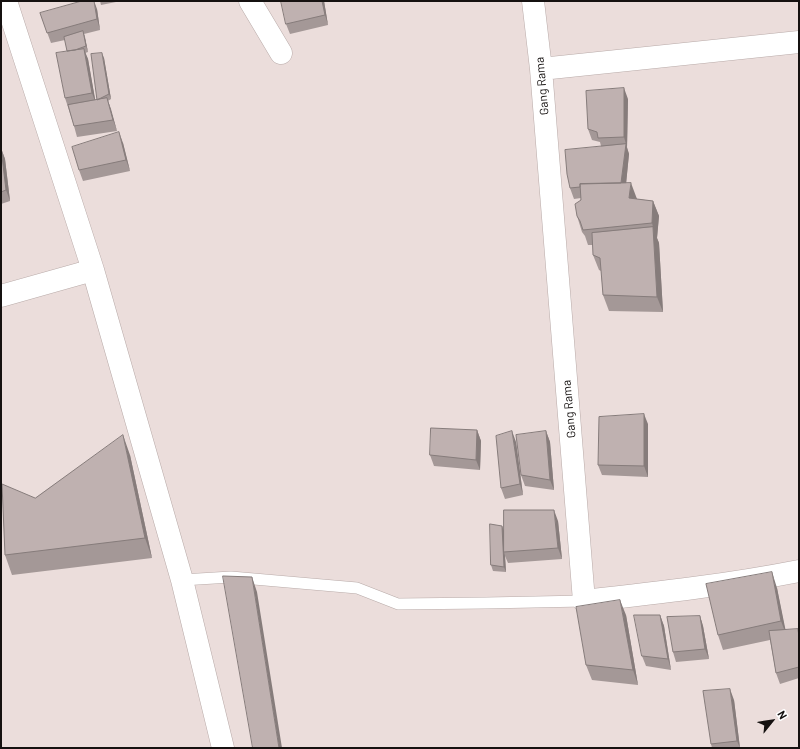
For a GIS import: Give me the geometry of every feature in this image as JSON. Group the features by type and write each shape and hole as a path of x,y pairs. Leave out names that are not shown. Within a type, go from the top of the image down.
{"street":[{"path":"6,1 93,270 182,580 223,748"},
{"path":"250,1 281,53"},
{"name":"Gang Rama","path":"533,1 541,69 584,601"},
{"path":"541,69 799,42"},
{"path":"1,296 93,270"},
{"path":"584,601 682,590 799,571"}],"lane":[{"path":"182,580 231,577 357,588 398,604 584,601"}],"building":[{"path":"82,1 94,1 97,19 47,33 40,13"},
{"path":"281,1 322,1 325,15 286,24"},
{"path":"83,31 86,46 67,51 64,37"},
{"path":"84,49 92,93 65,98 56,53"},
{"path":"102,53 109,94 97,100 91,54"},
{"path":"624,88 624,137 598,138 597,132 588,129 586,91"},
{"path":"107,98 113,120 74,126 68,105"},
{"path":"119,132 126,160 79,170 72,147"},
{"path":"626,144 621,183 580,184 580,187 570,188 565,150"},
{"path":"1,148 6,190 1,192"},
{"path":"631,183 629,198 653,201 652,223 583,230 577,216 575,204 581,200 580,184"},
{"path":"653,227 657,297 603,295 600,258 593,255 592,233"},
{"path":"644,414 644,466 598,465 599,417"},
{"path":"431,428 477,430 476,460 430,455"},
{"path":"512,431 520,484 501,488 496,436"},
{"path":"546,431 550,480 521,475 516,435"},
{"path":"123,435 145,538 5,555 2,484 35,498"},
{"path":"504,510 554,510 558,548 504,552"},
{"path":"490,524 502,526 504,567 491,565"},
{"path":"772,572 781,621 718,635 706,584"},
{"path":"223,576 252,577 279,748 253,748"},
{"path":"620,600 633,670 586,665 576,607"},
{"path":"634,615 660,615 668,659 642,656"},
{"path":"700,616 705,649 673,652 667,617"},
{"path":"798,629 799,667 776,673 769,631"},
{"path":"730,689 737,741 711,744 703,691"}]}
